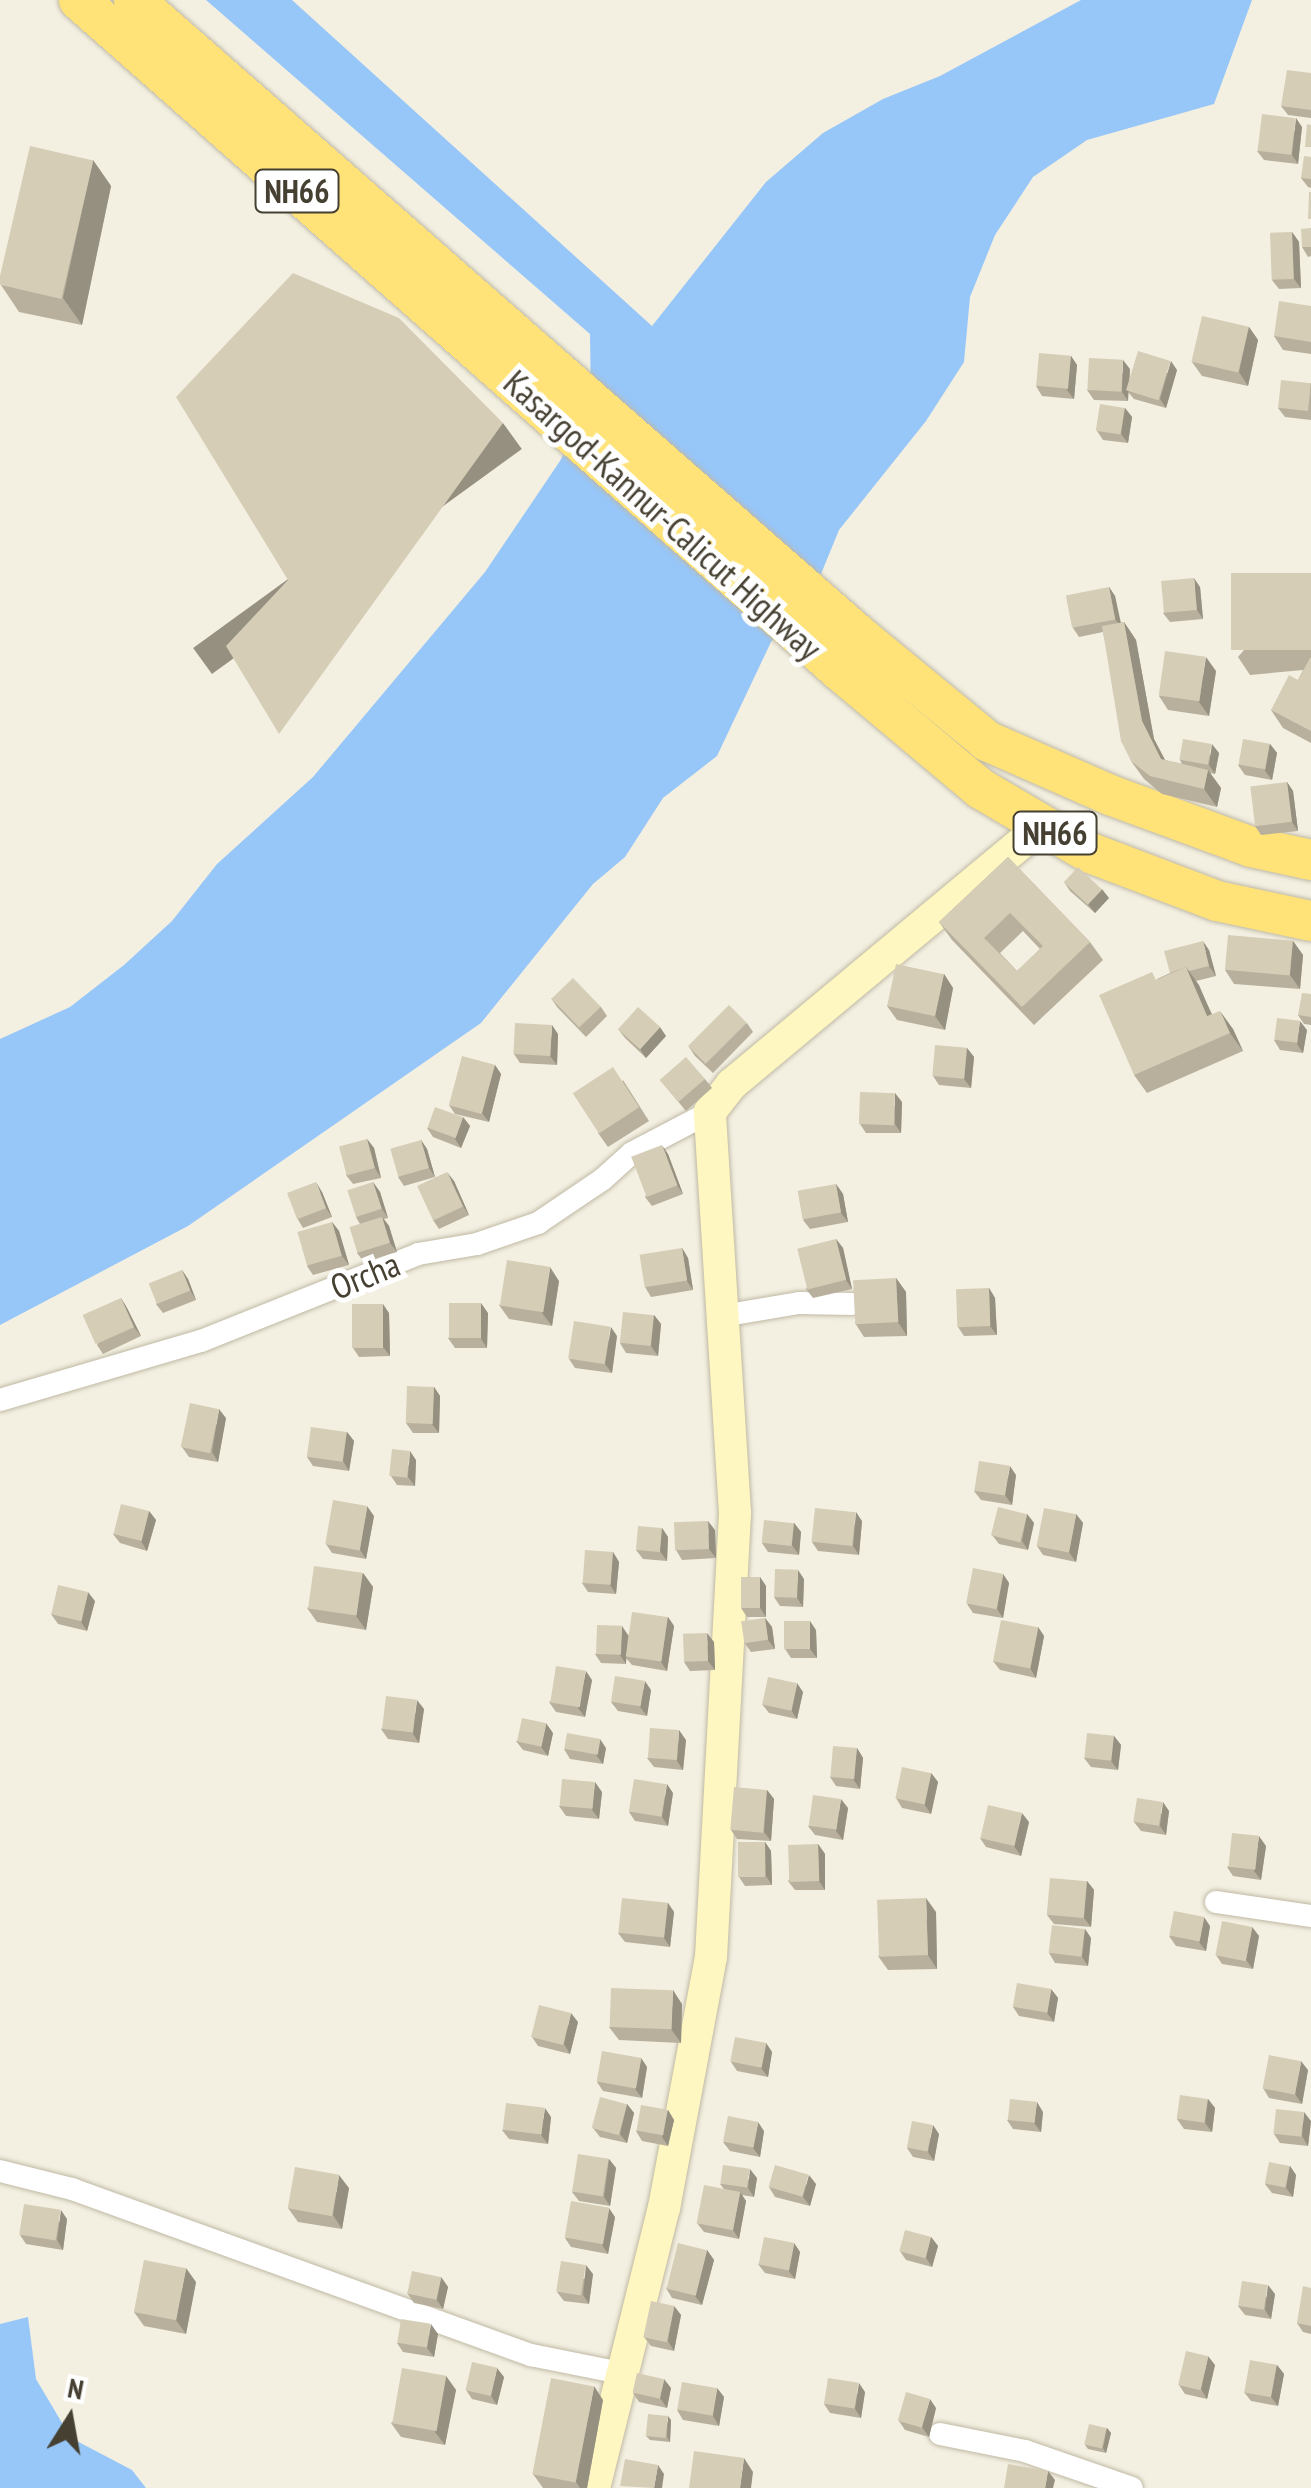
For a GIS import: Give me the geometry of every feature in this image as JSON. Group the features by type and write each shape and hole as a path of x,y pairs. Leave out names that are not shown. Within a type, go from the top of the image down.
{"highway":[{"name":"Kasargod-Kannur-Calicut Highway","path":"79,0 526,369 851,654 981,789 1088,852 1217,902 1311,920"},
{"name":"Kasargod-Kannur-Calicut Highway","path":"134,0 526,369"},
{"name":"Kasargod-Kannur-Calicut Highway","path":"851,654 987,740 1110,794 1251,848 1311,860"}],"main road":[{"path":"594,2488 664,2208 711,1956 736,1514 710,1112 732,1084 1042,826"}],"street":[{"name":"Orcha","path":"0,1400 201,1341 418,1254 477,1244 538,1223 604,1179 632,1154 710,1112"},
{"path":"722,1316 799,1303 852,1304"},
{"path":"1216,1902 1311,1916"},
{"path":"0,2171 72,2190 530,2354 621,2373"},
{"path":"940,2434 1026,2451 1132,2488"}],"water":[{"path":"206,0 292,0 652,326 766,182 823,133 883,99 940,76 1081,0 1252,0 1214,104 1087,140 1033,177 995,235 970,297 964,362 926,421 839,530 814,591 771,642 717,756 663,798 625,857 593,884 481,1023 188,1226 0,1325 0,1039 70,1007 124,965 172,921 217,864 313,777 485,572 560,461 591,401 590,334"},
{"path":"28,2317 36,2379 71,2438 132,2470 146,2488 0,2488 0,2324"}],"building":[{"path":"1287,70 1311,73 1311,110 1281,106"},
{"path":"1262,114 1296,118 1291,155 1257,151"},
{"path":"1307,124 1311,125 1311,147 1305,147"},
{"path":"30,146 93,161 61,299 0,285"},
{"path":"1304,156 1311,157 1311,179 1301,178"},
{"path":"1311,192 1311,219 1308,219"},
{"path":"1311,228 1311,247 1302,247 1301,229"},
{"path":"1292,232 1294,279 1272,280 1270,233"},
{"path":"293,273 399,318 503,423 279,734 226,646 288,580 176,397"},
{"path":"1279,301 1311,306 1311,342 1274,336"},
{"path":"1202,316 1249,327 1238,373 1191,362"},
{"path":"1138,351 1171,361 1159,400 1126,390"},
{"path":"1039,353 1071,356 1068,389 1036,386"},
{"path":"1089,358 1123,360 1121,392 1087,390"},
{"path":"1281,380 1311,383 1308,411 1278,408"},
{"path":"1100,404 1125,408 1120,435 1096,431"},
{"path":"1231,573 1311,573 1311,650 1231,650"},
{"path":"1194,578 1197,610 1164,613 1161,581"},
{"path":"1109,587 1115,619 1072,628 1066,595"},
{"path":"1124,622 1142,721 1161,759 1208,770 1204,789 1150,776 1131,761 1121,741 1102,626"},
{"path":"1165,651 1206,657 1199,701 1159,696"},
{"path":"1310,658 1311,731 1271,710 1289,675 1298,680"},
{"path":"1183,739 1212,744 1208,765 1179,760"},
{"path":"1243,739 1270,744 1265,769 1238,765"},
{"path":"1287,782 1292,822 1255,826 1250,787"},
{"path":"1008,857 1090,942 1022,1007 939,922","holes":["1010,913 1043,946 1017,971 984,938"]},
{"path":"1078,867 1102,890 1088,905 1064,882"},
{"path":"1228,935 1293,941 1290,976 1225,970"},
{"path":"1203,941 1209,966 1189,971 1186,967 1170,973 1164,951"},
{"path":"896,964 944,974 935,1016 887,1006"},
{"path":"1186,967 1207,1016 1220,1011 1230,1033 1134,1075 1099,995 1152,972 1156,980"},
{"path":"573,978 601,1007 579,1028 551,999"},
{"path":"1302,993 1311,994 1311,1017 1298,1015"},
{"path":"729,1005 747,1023 706,1064 688,1046"},
{"path":"638,1007 660,1027 640,1049 618,1029"},
{"path":"1277,1018 1300,1021 1297,1043 1274,1040"},
{"path":"515,1023 552,1025 550,1056 513,1054"},
{"path":"935,1045 967,1048 964,1079 932,1076"},
{"path":"462,1056 495,1065 482,1114 449,1105"},
{"path":"686,1057 705,1079 679,1102 660,1080"},
{"path":"613,1067 639,1107 599,1133 573,1093"},
{"path":"860,1092 895,1093 894,1125 859,1124"},
{"path":"435,1107 463,1117 456,1138 427,1128"},
{"path":"367,1139 375,1168 347,1175 339,1147"},
{"path":"421,1140 429,1168 398,1177 390,1149"},
{"path":"662,1145 677,1185 647,1197 631,1157"},
{"path":"447,1172 463,1206 433,1220 417,1186"},
{"path":"316,1182 326,1208 297,1219 287,1193"},
{"path":"373,1182 382,1209 356,1217 347,1190"},
{"path":"836,1184 841,1213 803,1219 798,1191"},
{"path":"382,1217 390,1243 357,1253 349,1227"},
{"path":"332,1222 342,1256 307,1266 297,1232"},
{"path":"836,1239 846,1280 807,1289 797,1249"},
{"path":"682,1248 687,1281 645,1287 640,1255"},
{"path":"507,1260 550,1267 543,1312 500,1305"},
{"path":"182,1270 190,1290 157,1304 149,1283"},
{"path":"896,1278 898,1322 855,1324 853,1280"},
{"path":"989,1288 990,1326 957,1327 956,1289"},
{"path":"121,1298 134,1327 96,1344 83,1315"},
{"path":"449,1303 481,1303 481,1338 449,1338"},
{"path":"352,1304 383,1304 383,1348 352,1348"},
{"path":"623,1312 654,1315 651,1346 620,1343"},
{"path":"574,1321 611,1327 605,1364 568,1359"},
{"path":"407,1386 434,1387 433,1424 406,1423"},
{"path":"190,1403 219,1409 210,1453 181,1447"},
{"path":"311,1427 347,1432 342,1462 307,1457"},
{"path":"392,1449 410,1451 407,1478 389,1476"},
{"path":"979,1461 1010,1466 1005,1495 974,1491"},
{"path":"333,1500 367,1506 360,1550 325,1544"},
{"path":"121,1504 149,1511 142,1541 114,1534"},
{"path":"998,1507 1027,1514 1020,1542 991,1535"},
{"path":"815,1508 856,1512 852,1546 811,1542"},
{"path":"1044,1508 1076,1514 1069,1553 1037,1546"},
{"path":"764,1520 794,1523 791,1546 762,1543"},
{"path":"708,1521 709,1549 675,1550 674,1522"},
{"path":"638,1526 662,1528 660,1552 636,1550"},
{"path":"585,1550 613,1552 611,1585 583,1583"},
{"path":"314,1566 363,1573 357,1615 308,1609"},
{"path":"973,1568 1003,1574 997,1609 966,1603"},
{"path":"775,1569 798,1570 797,1598 774,1597"},
{"path":"741,1577 760,1577 760,1608 741,1608"},
{"path":"58,1585 88,1592 81,1621 51,1614"},
{"path":"632,1612 668,1617 661,1662 626,1657"},
{"path":"765,1618 768,1640 744,1643 741,1621"},
{"path":"1001,1620 1038,1627 1030,1668 993,1661"},
{"path":"784,1621 810,1621 810,1649 784,1649"},
{"path":"597,1625 622,1626 621,1655 596,1654"},
{"path":"707,1633 708,1661 684,1662 683,1634"},
{"path":"556,1666 586,1671 580,1707 550,1703"},
{"path":"615,1676 645,1681 641,1706 611,1702"},
{"path":"768,1677 797,1683 792,1711 762,1704"},
{"path":"386,1696 417,1700 413,1733 382,1729"},
{"path":"522,1718 546,1723 541,1747 517,1741"},
{"path":"650,1728 679,1730 677,1760 648,1758"},
{"path":"567,1733 600,1739 598,1755 564,1749"},
{"path":"1087,1733 1114,1736 1111,1761 1084,1758"},
{"path":"833,1746 857,1748 854,1779 830,1777"},
{"path":"902,1767 931,1773 925,1805 895,1798"},
{"path":"562,1779 595,1782 593,1809 560,1806"},
{"path":"634,1779 667,1784 661,1817 629,1812"},
{"path":"734,1787 767,1790 763,1833 730,1830"},
{"path":"813,1795 841,1799 836,1830 809,1826"},
{"path":"1137,1798 1163,1802 1159,1826 1133,1822"},
{"path":"988,1805 1022,1813 1014,1846 980,1838"},
{"path":"1232,1833 1259,1836 1255,1870 1228,1867"},
{"path":"738,1842 765,1842 765,1877 738,1877"},
{"path":"818,1844 819,1881 789,1882 788,1845"},
{"path":"1050,1878 1087,1881 1084,1918 1047,1915"},
{"path":"622,1898 668,1903 664,1938 618,1933"},
{"path":"926,1898 928,1955 879,1957 877,1900"},
{"path":"1174,1911 1204,1917 1200,1941 1169,1936"},
{"path":"1222,1921 1252,1927 1246,1961 1215,1955"},
{"path":"1052,1925 1085,1929 1081,1957 1049,1953"},
{"path":"1017,1983 1051,1989 1047,2013 1013,2007"},
{"path":"611,1988 673,1990 672,2029 610,2027"},
{"path":"539,2005 571,2013 563,2045 531,2037"},
{"path":"735,2037 766,2043 762,2068 730,2062"},
{"path":"602,2051 641,2058 636,2088 597,2082"},
{"path":"1269,2055 1301,2061 1295,2095 1263,2088"},
{"path":"1180,2095 1208,2099 1204,2123 1177,2119"},
{"path":"600,2097 627,2104 619,2135 592,2128"},
{"path":"1010,2099 1037,2102 1035,2123 1008,2120"},
{"path":"506,2103 545,2108 541,2135 503,2130"},
{"path":"641,2105 668,2110 663,2135 636,2131"},
{"path":"1276,2109 1304,2112 1301,2137 1273,2134"},
{"path":"728,2116 758,2122 753,2147 723,2142"},
{"path":"912,2121 933,2125 927,2152 907,2148"},
{"path":"578,2154 609,2159 603,2196 572,2192"},
{"path":"1269,2162 1290,2166 1285,2188 1265,2184"},
{"path":"723,2165 750,2169 747,2188 720,2184"},
{"path":"775,2165 809,2175 802,2197 769,2187"},
{"path":"295,2167 339,2175 332,2216 288,2208"},
{"path":"704,2185 740,2192 733,2230 697,2223"},
{"path":"571,2201 609,2208 603,2244 565,2237"},
{"path":"24,2204 61,2210 56,2240 19,2235"},
{"path":"905,2230 931,2237 925,2258 899,2251"},
{"path":"764,2237 794,2243 789,2270 759,2264"},
{"path":"678,2243 707,2250 696,2296 667,2289"},
{"path":"144,2260 186,2268 176,2320 134,2312"},
{"path":"561,2261 586,2265 581,2296 556,2292"},
{"path":"412,2271 441,2277 437,2300 407,2293"},
{"path":"1242,2281 1268,2285 1264,2310 1238,2306"},
{"path":"1303,2286 1311,2288 1311,2326 1297,2323"},
{"path":"651,2301 674,2306 667,2342 643,2337"},
{"path":"401,2319 431,2324 427,2347 397,2343"},
{"path":"1186,2351 1208,2356 1201,2390 1178,2385"},
{"path":"1250,2360 1277,2365 1271,2397 1244,2392"},
{"path":"472,2362 497,2368 491,2396 465,2390"},
{"path":"402,2368 446,2376 437,2431 392,2423"},
{"path":"637,2373 664,2379 660,2399 633,2392"},
{"path":"551,2378 594,2386 575,2483 532,2474"},
{"path":"828,2378 859,2383 855,2409 824,2404"},
{"path":"682,2382 717,2388 713,2416 677,2410"},
{"path":"906,2392 930,2399 922,2428 898,2421"},
{"path":"648,2414 668,2416 666,2438 646,2436"},
{"path":"1089,2424 1107,2428 1102,2449 1084,2444"},
{"path":"694,2451 744,2458 740,2488 689,2488"},
{"path":"625,2459 658,2465 654,2488 620,2486"},
{"path":"1008,2464 1048,2471 1045,2488 1004,2488"}]}
